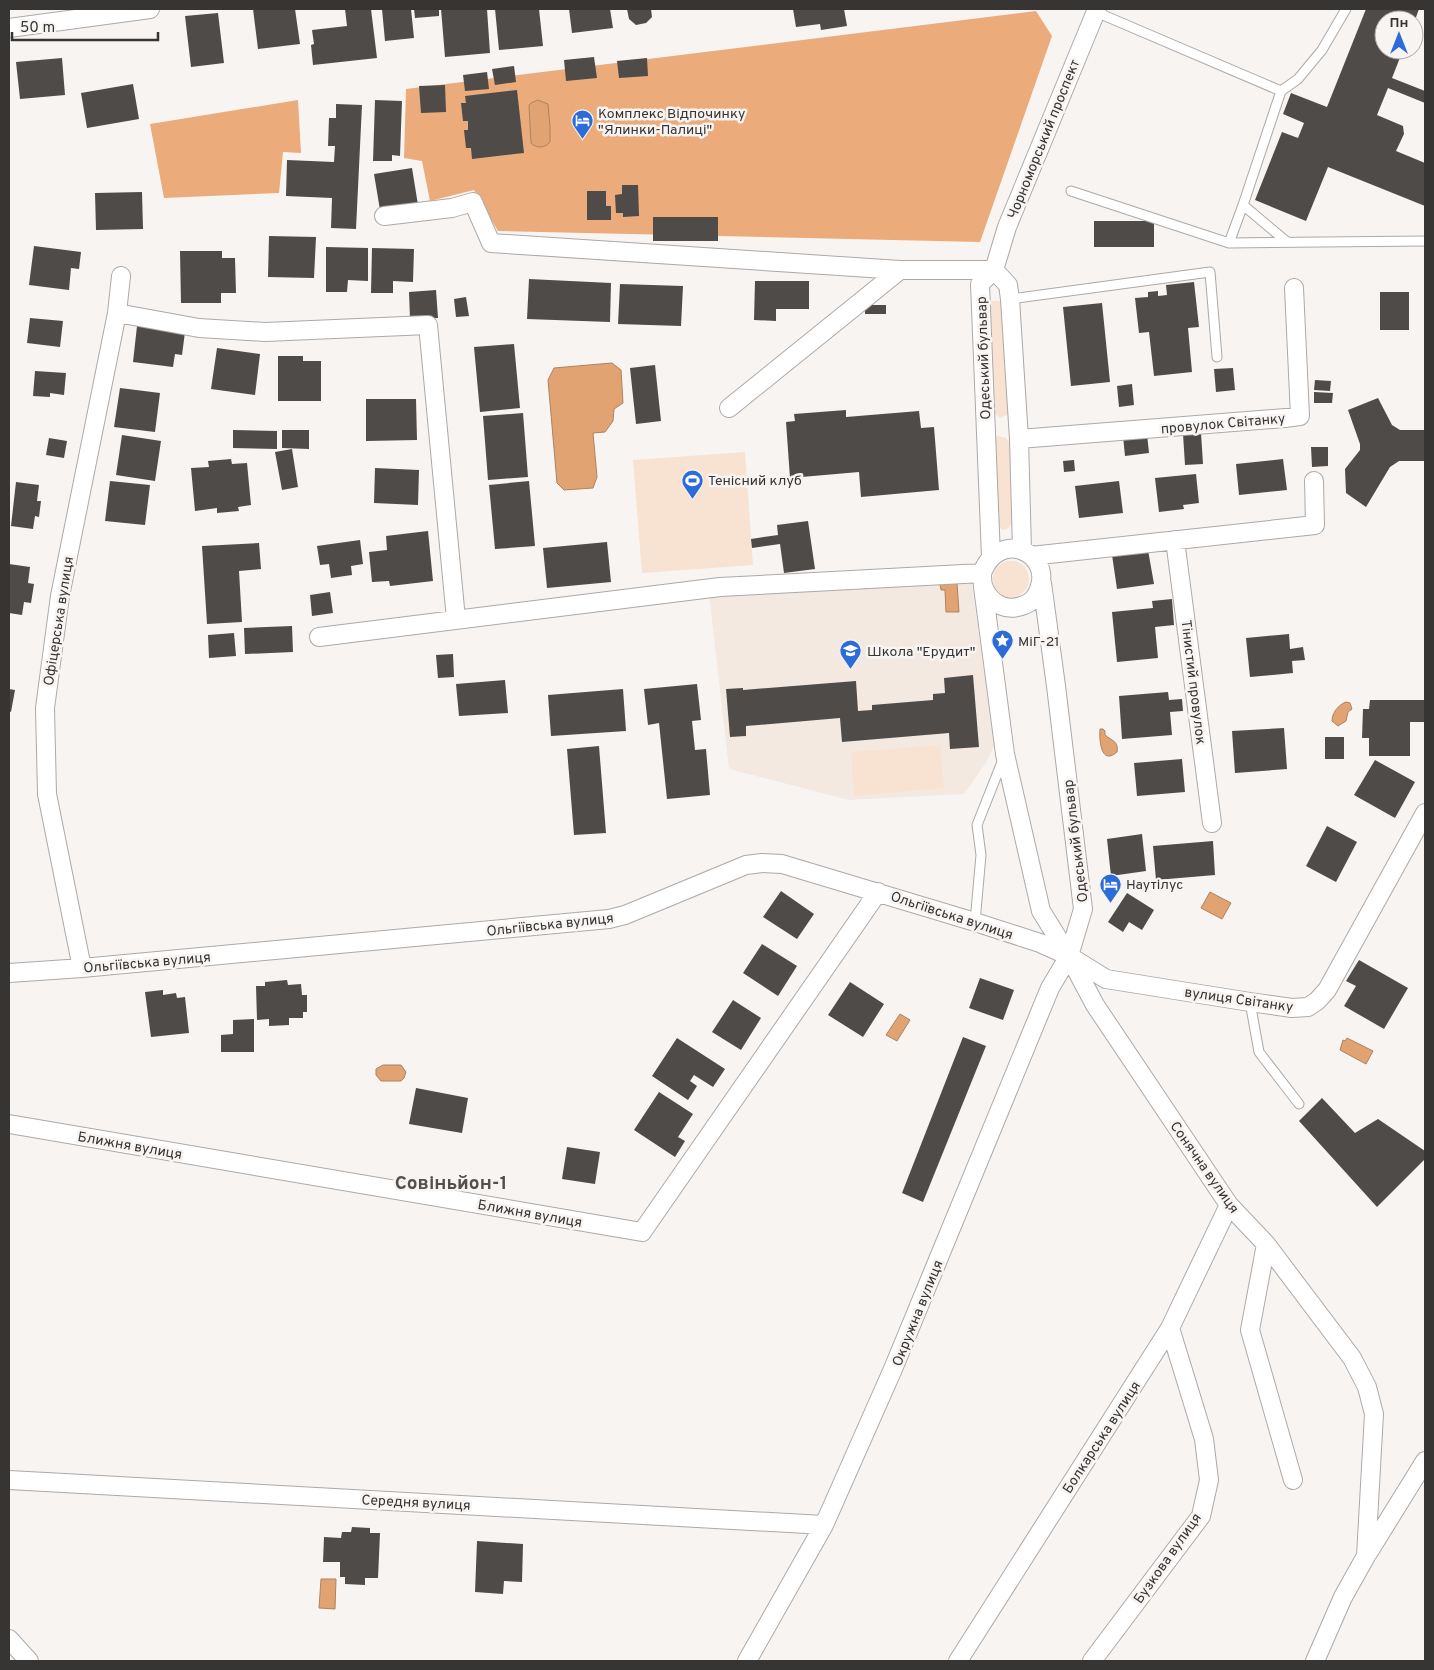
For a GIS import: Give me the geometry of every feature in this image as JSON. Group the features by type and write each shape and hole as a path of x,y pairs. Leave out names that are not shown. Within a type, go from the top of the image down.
{"street":[{"path":"9,28 150,9"},
{"name":"Чорноморський проспект","path":"994,270 1007,227 1096,10"},
{"path":"384,216 452,208 472,202 491,243 900,270 994,270"},
{"path":"729,408 900,270"},
{"name":"Одеський бульвар","path":"990,557 980,284 994,270 1008,285 1010,299 1018,439 1021,552 1038,564 1041,573 1039,589 1056,686 1083,910 1069,956"},
{"name":"Офіцерська вулиця","path":"82,968 47,794 45,708 60,596 117,312 121,276"},
{"name":"провулок Світанку","path":"1018,439 1300,416 1294,288"},
{"path":"117,312 199,328 266,332 428,325 456,619"},
{"path":"1069,956 1041,911 1004,754 985,587 986,562 997,552 1021,552 1175,540 1316,525 1314,481"},
{"name":"Тінистий провулок","path":"1175,540 1212,823"},
{"path":"320,637 720,587 985,587 1003,607 1016,608 1027,605 1039,589"},
{"name":"вулиця Світанку","path":"1069,956 1106,979 1292,1008 1308,1007 1328,990 1425,813"},
{"name":"Ольгіївська вулиця","path":"9,974 609,919 625,915 746,866 762,862 782,864 878,892 1040,943 1069,956"},
{"name":"Ближня вулиця","path":"9,1124 642,1232 878,892"},
{"name":"Сонячна вулиця","path":"1069,956 1095,1005 1229,1205 1266,1244 1352,1358 1367,1387 1374,1414 1366,1556"},
{"name":"Окружна вулиця","path":"747,1661 824,1525 894,1370 1050,988 1069,956"},
{"name":"Болкарська вулиця","path":"958,1661 1170,1328 1229,1205"},
{"path":"1266,1244 1250,1330 1293,1480"},
{"name":"Бузкова вулиця","path":"1092,1661 1201,1516 1209,1480 1204,1439 1170,1328"},
{"path":"1315,1661 1343,1597 1425,1461"},
{"name":"Середня вулиця","path":"9,1480 824,1525"},
{"path":"9,1639 28,1661"}],"lane":[{"path":"1229,243 1244,205 1281,92 1298,79 1322,50 1346,9"},
{"path":"1096,10 1281,92"},
{"path":"1071,191 1229,243 1425,241"},
{"path":"1244,205 1287,242"},
{"path":"1010,299 1210,272 1217,357"},
{"path":"974,922 981,855 977,825 1004,754"},
{"path":"1250,1002 1259,1052 1299,1104"}],"shaded area":[{"path":"1036,11 1052,36 980,242 498,231 474,190 430,201 422,161 404,158 406,89"},
{"path":"298,100 301,153 283,152 279,193 164,198 150,124"},
{"path":"538,100 548,104 550,127 550,142 540,147 531,143 529,105"},
{"path":"989,301 1006,301 1012,408 1007,415 1000,418 993,412"},
{"path":"612,363 621,370 623,403 614,409 613,421 605,432 593,433 597,477 593,488 564,490 557,483 548,380 554,368"},
{"path":"995,437 1006,438 1011,444 1014,521 1007,529 1002,530 997,522 994,442"},
{"name":"Тенісний клуб","path":"745,452 753,565 642,573 633,460"},
{"path":"1011,561 1018,562 1024,566 1028,572 1028,586 1024,592 1018,596 1011,597 1004,596 998,592 994,586 993,579 994,572 998,566 1004,562"},
{"name":"Школа \"Ерудит\"","path":"971,577 994,746 987,761 964,794 849,800 729,769 709,594"},
{"path":"957,583 959,612 946,612 945,590 941,590 940,584"},
{"path":"1346,702 1350,703 1352,709 1348,712 1346,721 1338,726 1332,721 1334,712"},
{"path":"1100,729 1105,731 1105,735 1117,746 1117,752 1112,755 1107,756 1102,750"},
{"path":"940,745 944,788 854,796 851,752"},
{"path":"1210,892 1231,903 1222,919 1201,908"},
{"path":"900,1014 910,1020 897,1041 886,1035"},
{"path":"1347,1038 1373,1051 1366,1064 1340,1050 1343,1040 1345,1041"},
{"path":"383,1065 401,1065 406,1072 404,1078 401,1081 381,1081 376,1075 376,1069"},
{"path":"321,1579 336,1579 335,1609 319,1608"}],"building":[{"path":"253,9 295,9 300,44 258,49"},
{"path":"345,9 371,9 377,58 313,65 311,45 314,44 312,30 347,26"},
{"path":"382,9 411,9 414,38 385,41"},
{"path":"414,9 439,9 439,16 415,18"},
{"path":"441,9 487,9 490,53 445,57"},
{"path":"495,9 539,9 543,46 499,50"},
{"path":"569,9 610,9 613,28 572,33"},
{"path":"627,9 651,9 652,17 646,23 636,25 629,19"},
{"path":"793,9 844,9 847,26 821,30 820,24 796,27"},
{"path":"1366,9 1419,9 1374,10 1374,60 1399,60 1392,78 1425,91 1425,103 1388,88 1377,115 1403,126 1404,134 1396,151 1425,163 1425,206 1328,167 1306,221 1255,200 1282,132 1298,138 1304,123 1283,114 1291,93 1327,107"},
{"path":"218,13 224,63 191,67 185,16"},
{"path":"594,57 597,78 566,81 564,60"},
{"path":"62,58 65,95 20,99 16,62"},
{"path":"647,58 648,76 619,78 617,61"},
{"path":"514,66 516,82 495,85 492,69"},
{"path":"487,72 489,89 465,91 463,75"},
{"path":"133,84 139,119 87,128 81,93"},
{"path":"445,85 446,112 421,113 419,86"},
{"path":"517,90 524,153 472,159 471,148 466,148 464,130 468,130 468,121 463,121 461,103 466,103 465,96"},
{"path":"375,100 402,101 400,156 392,155 392,161 373,161"},
{"path":"336,104 362,105 356,229 331,228 332,198 286,196 287,160 334,162 335,146 328,146 329,118 336,118"},
{"path":"412,168 418,205 380,210 374,174"},
{"path":"622,185 638,185 639,216 623,217 623,213 616,213 615,195 622,194"},
{"path":"587,191 606,191 606,206 611,206 611,220 587,220"},
{"path":"142,192 143,229 96,230 95,193"},
{"path":"653,217 718,217 718,241 653,241"},
{"path":"1094,221 1154,221 1154,247 1094,247"},
{"path":"269,236 316,237 314,278 268,277"},
{"path":"34,246 81,252 79,269 71,268 69,290 29,285"},
{"path":"326,247 368,248 368,281 348,280 347,292 326,292"},
{"path":"372,248 414,249 413,282 393,281 393,293 371,293"},
{"path":"180,251 222,251 222,258 235,258 236,293 221,293 221,303 181,303"},
{"path":"529,279 611,283 610,322 527,319"},
{"path":"755,281 809,281 809,309 776,309 776,321 754,320"},
{"path":"1194,282 1199,327 1188,328 1192,372 1154,376 1149,332 1139,333 1135,298 1148,297 1148,292 1158,291 1158,296 1167,295 1166,285"},
{"path":"620,284 683,286 681,326 618,324"},
{"path":"436,290 438,318 410,319 409,292"},
{"path":"1380,292 1409,292 1409,330 1380,330"},
{"path":"466,297 469,316 456,317 454,299"},
{"path":"1102,303 1110,382 1071,386 1063,307"},
{"path":"865,305 886,305 886,314 865,314"},
{"path":"30,318 63,321 60,347 27,343"},
{"path":"137,326 185,332 182,355 175,354 173,367 133,362"},
{"path":"514,344 520,408 480,412 474,347"},
{"path":"217,348 260,354 255,395 211,389"},
{"path":"278,356 303,356 303,361 321,361 321,401 278,401"},
{"path":"655,365 661,421 636,424 630,368"},
{"path":"1233,368 1235,390 1216,392 1214,369"},
{"path":"35,371 66,373 64,395 50,393 50,397 33,396"},
{"path":"1315,380 1331,381 1330,391 1314,390"},
{"path":"1132,384 1134,405 1119,407 1117,386"},
{"path":"120,388 160,393 155,432 114,427"},
{"path":"1314,392 1333,393 1332,403 1314,403"},
{"path":"1378,398 1392,425 1400,430 1425,430 1425,461 1399,461 1390,467 1366,507 1346,493 1345,469 1360,450 1360,444 1348,410"},
{"path":"366,399 416,399 417,440 366,441"},
{"path":"846,410 846,417 919,411 921,428 934,427 939,490 861,497 859,472 790,478 786,422 795,421 794,414"},
{"path":"523,413 528,477 488,480 483,416"},
{"path":"233,430 277,431 277,449 233,448"},
{"path":"282,430 309,430 309,449 282,448"},
{"path":"1201,433 1203,464 1185,465 1183,434"},
{"path":"1147,434 1149,453 1125,456 1123,436"},
{"path":"122,435 161,441 155,481 116,475"},
{"path":"49,438 67,441 64,458 46,455"},
{"path":"1311,447 1328,447 1328,466 1312,467"},
{"path":"292,449 298,487 282,490 275,452"},
{"path":"231,459 232,464 247,463 251,505 238,507 239,511 217,513 217,508 195,511 191,468 209,467 208,461"},
{"path":"1283,459 1287,490 1239,495 1236,464"},
{"path":"1074,460 1075,471 1064,472 1063,461"},
{"path":"375,468 419,470 418,505 374,503"},
{"path":"1196,474 1199,503 1183,505 1184,509 1159,512 1155,478"},
{"path":"110,481 150,485 145,525 105,521"},
{"path":"529,481 535,546 495,549 489,485"},
{"path":"1119,481 1123,513 1079,518 1075,486"},
{"path":"16,482 39,485 37,501 41,501 39,517 35,516 33,529 11,526"},
{"path":"808,521 815,569 784,573 780,544 752,548 751,539 778,535 777,525"},
{"path":"428,531 433,581 390,586 389,581 372,582 369,552 387,550 386,536"},
{"path":"360,540 363,564 351,566 352,575 331,578 329,564 320,565 317,546"},
{"path":"607,542 611,582 547,588 543,548"},
{"path":"259,543 261,569 239,571 242,622 207,624 202,546"},
{"path":"1148,550 1154,584 1117,589 1112,555"},
{"path":"9,564 30,567 28,583 34,584 31,603 24,602 22,615 9,613"},
{"path":"330,592 333,613 312,616 310,595"},
{"path":"1172,599 1174,625 1155,627 1158,658 1117,662 1112,612 1153,608 1152,601"},
{"path":"292,626 293,652 245,654 244,628"},
{"path":"234,633 236,656 209,658 208,635"},
{"path":"1289,634 1290,649 1303,647 1305,660 1292,661 1293,673 1250,677 1246,638"},
{"path":"453,654 454,677 438,678 436,655"},
{"path":"973,675 979,747 950,749 949,733 842,742 840,718 746,726 746,736 730,737 726,689 743,688 743,690 856,681 858,711 872,710 872,705 933,700 933,694 945,693 944,678"},
{"path":"505,680 508,713 459,716 456,684"},
{"path":"697,684 701,720 692,721 695,750 706,749 710,795 667,799 659,723 648,725 644,689"},
{"path":"9,689 15,690 11,712 9,711"},
{"path":"623,689 626,731 551,736 548,695"},
{"path":"1168,692 1169,700 1182,699 1183,711 1170,712 1172,735 1122,739 1119,696"},
{"path":"1370,700 1425,700 1425,722 1410,722 1410,756 1369,756 1369,738 1362,738 1363,709 1369,709"},
{"path":"1284,728 1287,769 1235,773 1232,731"},
{"path":"1325,737 1344,737 1344,759 1325,759"},
{"path":"599,746 606,833 574,835 567,749"},
{"path":"1182,759 1185,792 1137,796 1134,763"},
{"path":"1375,760 1415,782 1395,818 1354,795"},
{"path":"1327,826 1357,842 1336,882 1306,866"},
{"path":"1142,834 1146,871 1111,876 1107,839"},
{"path":"1213,841 1215,875 1156,880 1153,846"},
{"path":"781,891 814,914 797,939 763,917"},
{"path":"1127,893 1154,910 1142,930 1129,922 1123,932 1108,922"},
{"path":"762,944 797,966 778,996 743,973"},
{"path":"1359,960 1408,988 1384,1029 1344,1006 1356,986 1346,981"},
{"path":"980,978 1014,990 1003,1020 969,1008"},
{"path":"287,980 288,985 301,984 302,995 307,995 307,1012 303,1012 303,1018 289,1018 289,1025 269,1026 269,1019 257,1020 256,986 265,986 265,982"},
{"path":"850,982 884,1004 863,1037 828,1015"},
{"path":"163,990 163,995 176,993 177,998 185,997 189,1033 151,1037 145,992"},
{"path":"733,1000 761,1018 741,1050 712,1032"},
{"path":"254,1019 254,1052 221,1052 221,1035 233,1034 233,1020"},
{"path":"963,1037 986,1046 923,1202 902,1193"},
{"path":"677,1038 725,1069 713,1087 694,1075 690,1081 697,1086 688,1100 652,1076"},
{"path":"416,1088 468,1098 462,1133 409,1124"},
{"path":"659,1092 693,1114 678,1137 685,1141 675,1157 634,1130"},
{"path":"1322,1098 1355,1133 1378,1119 1425,1151 1425,1159 1377,1207 1299,1121"},
{"path":"567,1147 600,1152 595,1184 562,1179"},
{"path":"352,1527 370,1528 370,1533 380,1533 378,1578 365,1578 365,1585 345,1584 345,1577 340,1577 340,1562 323,1562 324,1537 341,1538 342,1532 351,1532"},
{"path":"477,1541 523,1544 522,1582 504,1581 503,1594 475,1592"}],"place":[{"name":"Комплекс Відпочинку \"Ялинки-Палиці\"","path":"582,140"},
{"name":"Тенісний клуб","path":"692,499"},
{"name":"МіГ-21","path":"1002,660"},
{"name":"Школа \"Ерудит\"","path":"851,670"},
{"name":"Наутілус","path":"1110,903"}],"district":[{"name":"Совіньйон-1","path":"451,1182"}]}
